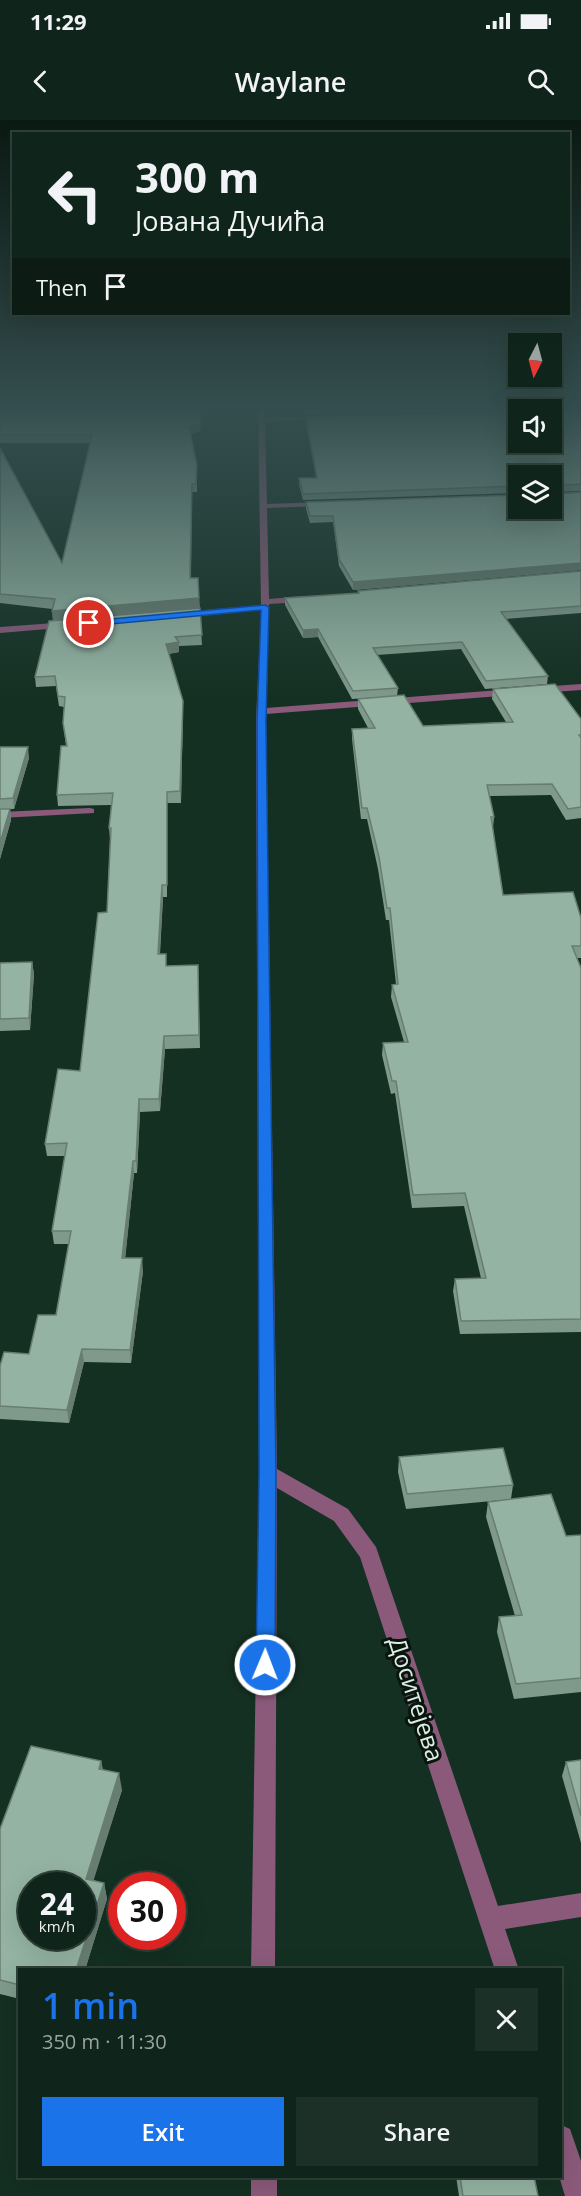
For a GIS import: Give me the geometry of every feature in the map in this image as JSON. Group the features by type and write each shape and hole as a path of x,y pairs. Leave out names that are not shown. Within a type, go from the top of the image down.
{"street":[{"path":"263,1968 268,1473 261,711 265,605 263,506 267,506"},
{"path":"171,616 319,598"},
{"path":"0,630 78,624"},
{"path":"261,711 581,687"},
{"path":"0,816 90,812"},
{"name":"Доситејева","path":"268,1473 340,1515 369,1554 506,1968"},
{"path":"490,1919 581,1905"},
{"path":"562,2141 578,2196"},
{"path":"264,2178 264,2196"}],"building":[{"path":"0,506 31,506 62,563 75,506 192,506 190,578 198,578 199,598 52,611 55,599 0,594"},
{"path":"307,506 508,506 508,519 562,519 562,506 581,506 581,563 353,582 339,559 333,516 310,516"},
{"path":"581,571 581,606 501,612 548,676 486,681 462,642 373,648 398,688 353,691 318,629 303,630 285,598 359,593 358,591"},
{"path":"200,608 202,635 175,637 179,642 166,644 183,701 180,791 167,792 167,885 162,885 158,954 166,954 166,966 198,965 199,1035 164,1036 159,1099 139,1099 136,1161 133,1161 122,1258 142,1258 130,1350 82,1349 67,1410 0,1406 0,1366 4,1352 29,1354 38,1315 56,1315 71,1231 52,1231 67,1143 45,1144 58,1069 80,1071 98,913 107,912 111,828 109,828 113,793 57,795 61,746 67,746 63,723 65,697 58,696 55,676 35,677 49,621"},
{"path":"555,684 581,719 581,735 579,735 581,738 581,807 568,809 552,784 487,785 494,817 491,817 503,895 573,892 581,918 581,946 572,946 581,968 581,1319 461,1321 455,1279 486,1278 465,1193 413,1195 396,1081 392,1081 383,1043 408,1042 392,985 398,984 390,908 387,908 379,857 367,808 362,808 352,729 375,728 358,699 404,695 423,726 513,722 493,689"},
{"path":"0,747 28,747 13,798 0,799"},
{"path":"0,809 10,809 0,843"},
{"path":"32,962 29,1018 0,1019 0,963"},
{"path":"503,1448 513,1485 407,1494 399,1457"},
{"path":"551,1494 566,1536 581,1535 581,1678 516,1684 499,1617 522,1615 488,1502"},
{"path":"31,1746 101,1761 99,1769 119,1773 88,1872 18,1872 18,1950 82,1950 77,1968 18,1968 18,1984 0,1980 0,1829"},
{"path":"581,1760 581,1816 566,1762"},
{"path":"96,1881 104,1883 96,1908"},
{"path":"460,2178 534,2178 538,2196 463,2196"}],"route":[{"path":"89,623 265,607 261,721 268,1473 265,1665"}]}
